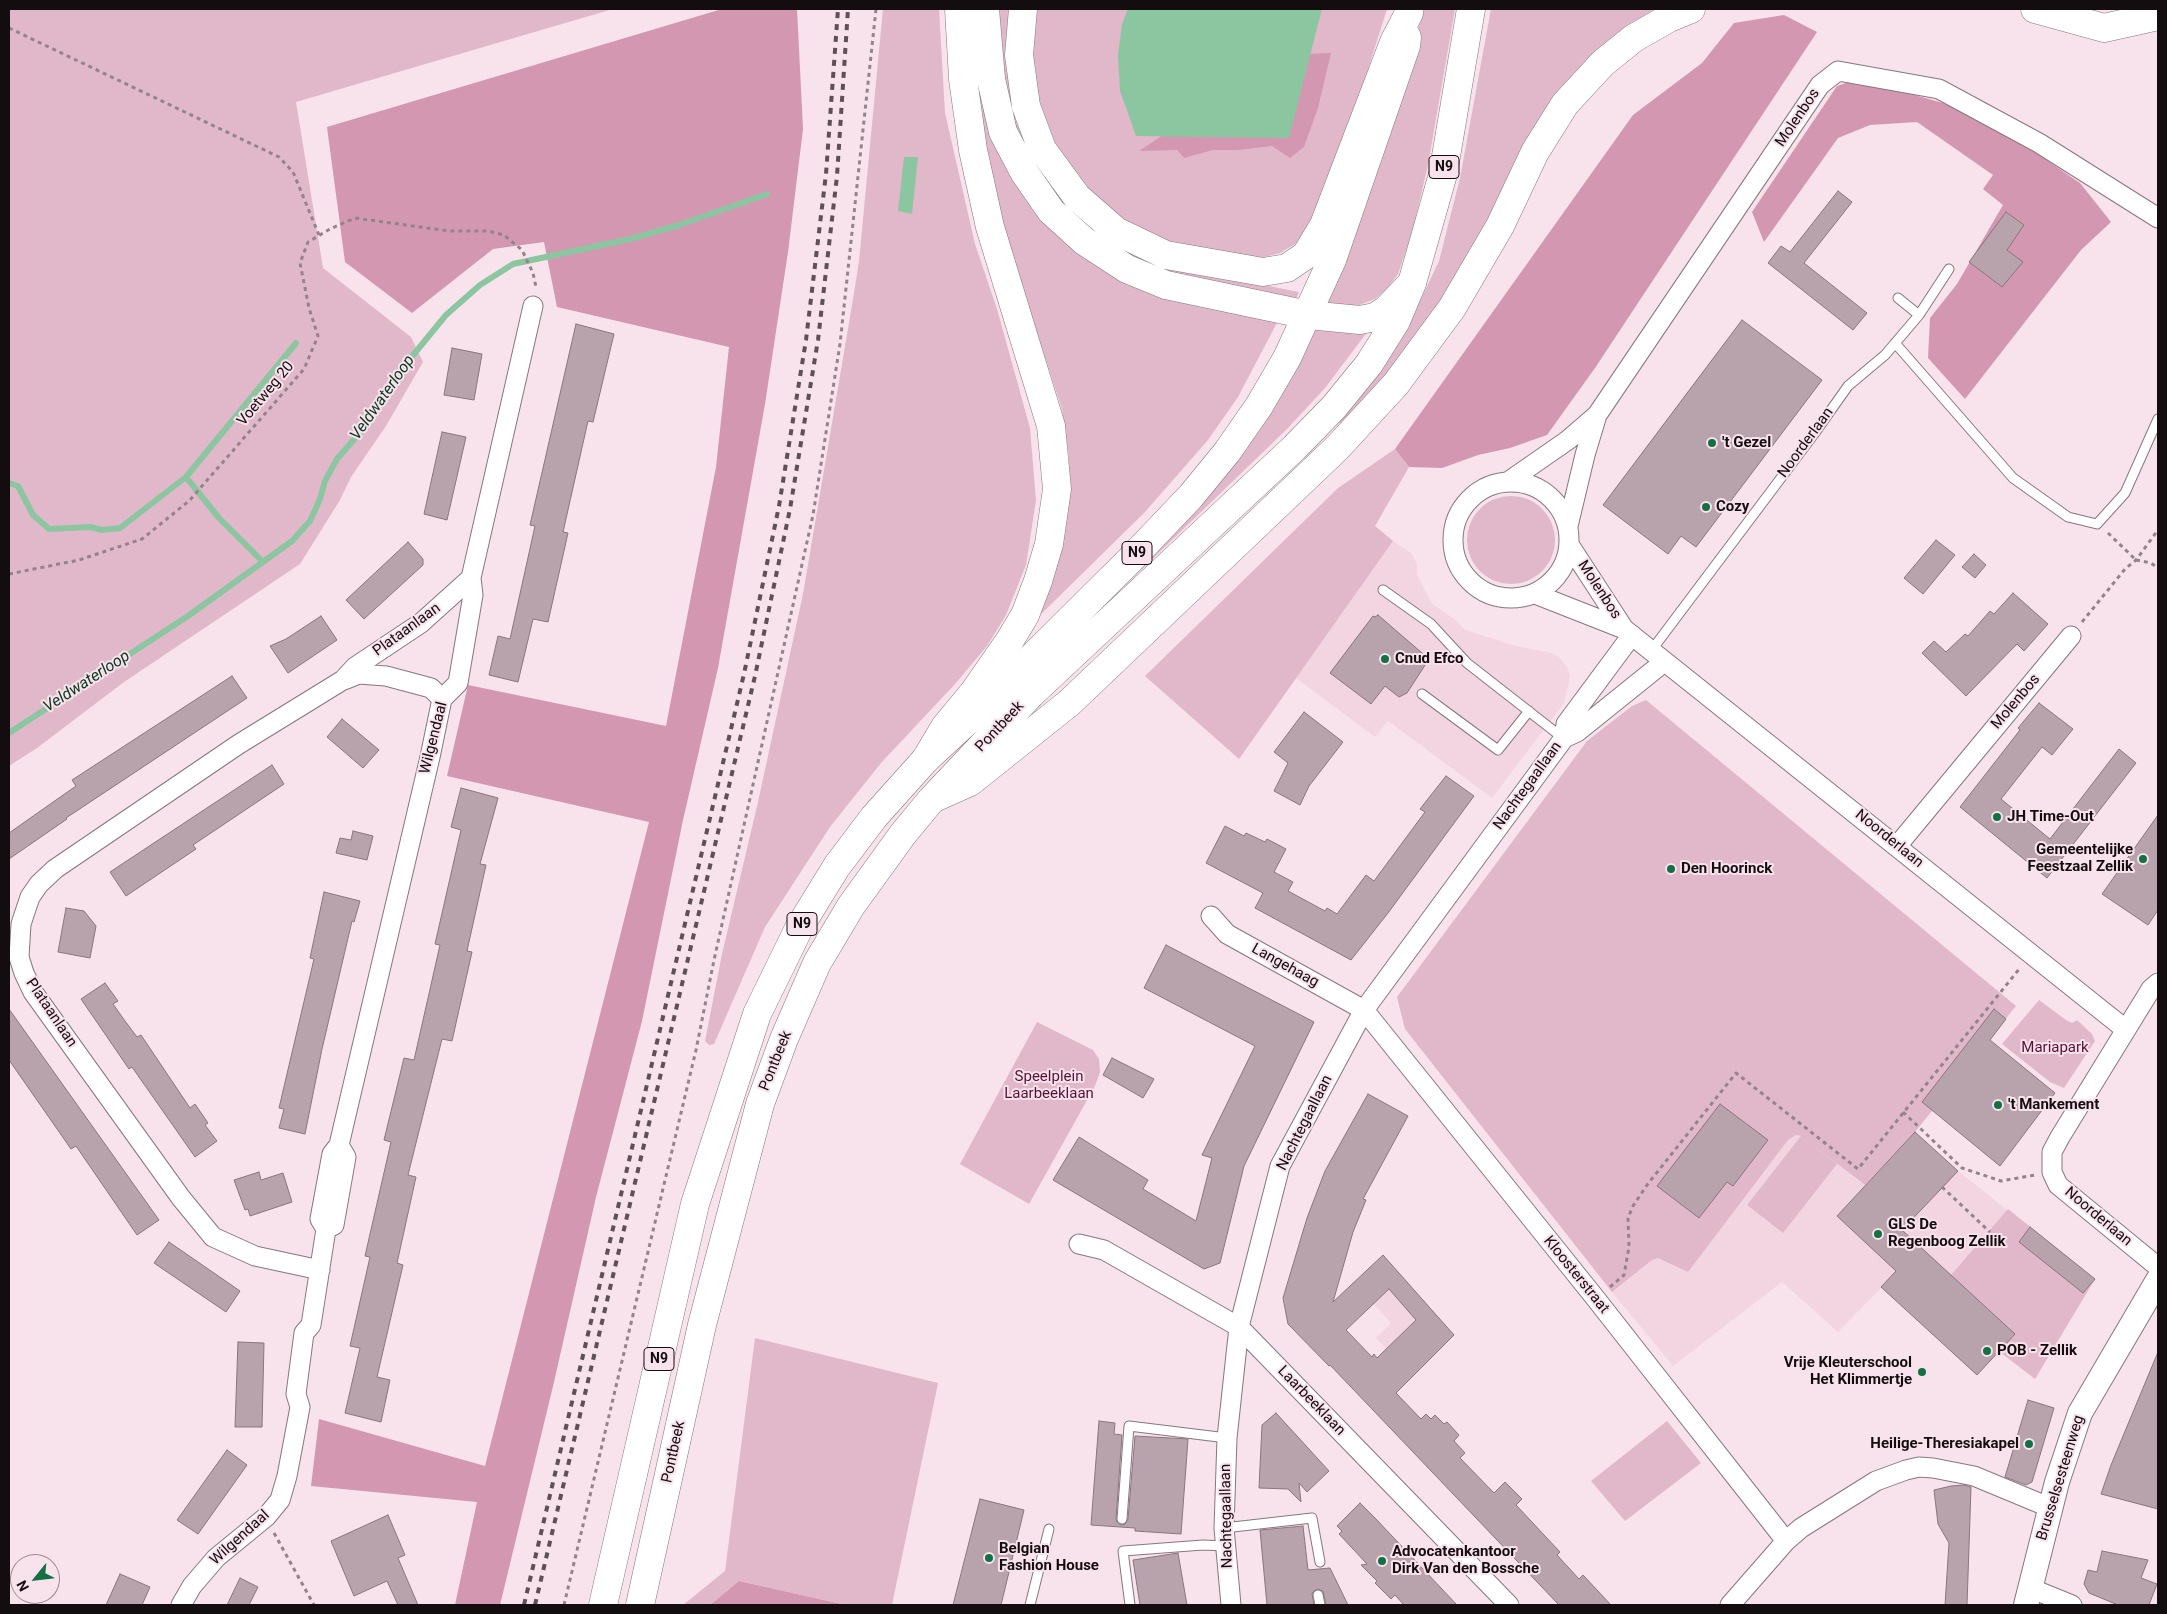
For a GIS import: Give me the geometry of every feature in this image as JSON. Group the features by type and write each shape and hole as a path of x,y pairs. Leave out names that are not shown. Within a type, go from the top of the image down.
{"highway":[{"path":"926,759 945,728 974,692 1025,615 1049,544 1058,489 1052,426 990,227 973,150 963,79 959,9"},
{"path":"985,9 991,79 1003,132 1024,172 1051,211 1084,242 1127,269 1166,285 1308,315 1360,320 1375,316 1386,310 1412,283"},
{"path":"1023,9 1019,55 1026,106 1042,148 1077,197 1116,230 1166,255 1263,272 1287,268 1306,255 1324,225 1394,42 1410,11"},
{"name":"N9","path":"1412,283 1443,174 1471,9"},
{"path":"932,799 970,782 1069,703 1337,448 1396,384 1452,308 1500,226 1535,152 1565,104 1603,63 1634,38 1669,18 1691,9"},
{"path":"2034,9 2104,28 2158,16"},
{"path":"2133,9 2158,16"},
{"name":"N9","path":"602,1605 695,1204 756,1014 800,926 837,866 874,816 926,759 980,710 1191,496 1227,452 1258,406 1287,358 1332,260 1406,46 1410,11"},
{"name":"Pontbeek","path":"640,1605 702,1324 760,1104 784,1039 817,963 851,906 903,834 932,799 1031,694 1294,448 1334,407 1369,364 1396,321 1412,283"}],"street":[{"name":"Molenbos","path":"1509,481 1525,483 1544,491 1560,507 1568,526 1570,546 1564,566 1552,583 1535,594 1515,599 1494,597 1476,587 1458,563 1453,544 1455,523 1464,505 1472,496 1489,486 1509,481 1568,440 1597,415 1820,85 1838,71 1939,89 2040,143 2158,218"},
{"name":"Wilgendaal","path":"181,1605 192,1586 216,1558 266,1517 280,1500 287,1476 300,1406 296,1394 304,1333 311,1325 326,1229 334,1225 346,1156 339,1145 442,699 458,683 474,595 471,578 533,306"},
{"name":"Molenbos","path":"1568,526 1597,415"},
{"name":"Molenbos","path":"1570,546 1628,632"},
{"name":"Plataanlaan","path":"343,680 355,667 421,623 471,578"},
{"name":"Molenbos","path":"1535,594 1628,632"},
{"name":"Noorderlaan","path":"1628,632 2125,1029"},
{"name":"Nachtegaallaan","path":"1231,1605 1224,1537 1227,1438 1239,1327 1280,1166 1364,1010 1564,738 1566,724 1628,632"},
{"name":"Molenbos","path":"1897,846 2071,636"},
{"name":"Nachtegaallaan","path":"1564,738 1577,732 1658,656"},
{"name":"Plataanlaan","path":"320,1270 254,1256 213,1237 181,1198 33,992 19,957 21,924 30,897 39,884 55,870 240,744 343,680 359,674 386,676 431,688 442,699"},
{"name":"Langehaag","path":"1211,916 1227,934 1364,1010"},
{"path":"2052,1172 2052,1152 2060,1137 2125,1029 2151,989 2158,983"},
{"name":"Kloosterstraat","path":"1364,1010 1596,1299 1786,1541"},
{"name":"Noorderlaan","path":"2052,1172 2058,1185 2158,1267"},
{"name":"Laarbeeklaan","path":"1079,1244 1104,1250 1239,1327 1509,1605"},
{"name":"Brusselsesteenweg","path":"2028,1597 2051,1508 2080,1413 2158,1280"},
{"path":"1730,1605 1786,1541 1801,1528 1876,1481 1893,1474 1919,1467 1974,1476 2051,1508"},
{"path":"2028,1597 2072,1605"}],"lane":[{"path":"1898,298 1919,315 1949,269"},
{"name":"Noorderlaan","path":"1658,656 1848,386 1861,373 1874,366 1919,315"},
{"path":"1895,343 2013,478 2068,517 2097,524 2125,493 2158,419"},
{"path":"1383,590 1431,624 1467,663 1564,738"},
{"path":"1422,694 1498,750 1529,711"},
{"path":"1122,1519 1129,1426 1227,1438"},
{"path":"1130,1605 1122,1551 1203,1545 1224,1537 1312,1518 1320,1562"},
{"path":"1030,1605 1049,1529"},
{"path":"1318,1595 1320,1605"}],"path":[{"path":"564,1605 696,1050 716,950 813,515 841,334 876,9"},
{"path":"9,28 278,158 293,172 319,235"},
{"name":"Voetweg 20","path":"9,574 79,560 142,539 194,496 304,369 318,336 309,308 300,263 308,242 319,235 355,218 449,231 488,231 504,235 522,250 533,273"},
{"path":"2097,524 2136,560 2151,563 2158,568"},
{"path":"2071,636 2125,569 2136,560 2158,530"},
{"path":"1596,1299 1624,1276 1629,1247 1628,1218 1633,1206 1647,1185 1736,1073 1858,1169 2032,954"},
{"path":"1903,1112 1962,1168 2002,1181 2052,1172"},
{"path":"1942,1187 1990,1232"},
{"path":"266,1517 314,1605"}],"shaded area":[{"path":"722,9 797,9 803,129 788,252 765,404 718,668 683,820 642,1021 596,1197 500,1605 455,1605 477,1502 311,1486 319,1419 485,1466 649,822 447,776 468,685 666,726 716,467 729,347 557,307 544,242 493,249 412,313 345,262 327,127"},
{"path":"1128,9 1322,9 1289,138 1136,136 1120,91 1118,55 1122,24"},
{"path":"1784,15 1817,32 1595,368 1547,435 1510,448 1478,455 1442,468 1409,467 1395,449 1633,115 1702,63 1734,23"},
{"path":"1331,53 1318,108 1304,147 1290,158 1272,146 1238,150 1213,150 1184,158 1177,150 1139,151 1169,131 1307,54"},
{"path":"1849,82 1897,90 1950,105 2029,148 2080,183 2111,222 2081,250 1965,399 1928,358 1930,318 1957,284 2003,205 1983,189 1993,175 1917,122 1870,125 1838,138 1764,242 1752,212 1837,86"},
{"path":"904,157 918,157 912,214 898,211"},
{"path":"1393,541 1411,553 1417,564 1417,575 1432,604 1456,620 1465,630 1516,646 1552,653 1559,657 1568,669 1570,676 1564,703 1492,798 1388,721 1375,737 1296,678"},
{"name":"GLS De Regenboog Zellik","path":"1915,1132 1958,1171 2095,1279 2035,1379 1999,1352 1977,1375 1881,1288 1838,1332 1782,1282 1673,1366 1612,1292 1652,1260 1659,1258 1666,1261 1788,1140 1796,1135 1803,1136 1865,1185"},
{"path":"1383,1255 1454,1335 1413,1377 1376,1338 1391,1323 1374,1304 1362,1315 1348,1300 1358,1291 1352,1284"},
{"path":"739,1581 846,1605 710,1605"}],"green space":[{"path":"9,9 613,9 296,102 323,268 411,337 423,362 386,426 351,477 340,500 300,564 124,682 37,748 9,766"},
{"path":"883,9 939,9 945,113 975,244 997,309 1030,428 1036,500 1026,565 1006,615 987,646 955,684 881,763 830,827 765,927 714,1044 709,1045 705,1041 722,954 758,802 803,594 853,299 859,261"},
{"path":"992,9 1014,9 1038,157 1193,271 1299,292 1295,301 1210,285 1121,256 1057,204 1010,126"},
{"path":"1035,9 1387,9 1342,152 1302,240 1280,253 1257,259 1171,244 1138,229 1100,202 1070,169 1050,137 1037,98 1032,53"},
{"path":"1424,9 1455,9 1428,165 1412,233 1398,274 1387,289 1375,299 1357,306 1341,308 1322,305 1408,64"},
{"path":"1491,9 1659,9 1632,25 1481,241 1410,350 1342,425 1335,418 1388,356 1420,301 1439,261 1460,178"},
{"path":"981,99 992,135 1061,235 1279,319 1238,397 1208,440 1145,512 1032,623 1070,497 1069,457 1062,409 1010,250 983,153"},
{"path":"1314,326 1368,331 1325,388 1287,429 1086,623"},
{"path":"1395,449 1409,467 1375,526 1393,541 1239,759 1145,676 1338,488"},
{"path":"1511,496 1528,499 1542,509 1552,523 1555,540 1552,557 1542,571 1528,581 1511,584 1494,581 1480,571 1470,557 1467,540 1470,523 1480,509 1494,499"},
{"name":"Den Hoorinck","path":"1646,700 2016,1006 1915,1132 1865,1185 1801,1136 1796,1135 1788,1140 1688,1272 1658,1258 1652,1260 1612,1292 1405,1029 1397,997 1587,741 1632,706"},
{"name":"Mariapark","path":"2039,1000 2066,1020 2072,1023 2077,1020 2092,1034 2095,1041 2064,1088 2050,1082 2002,1044"},
{"name":"Speelplein Laarbeeklaan","path":"1037,1022 1093,1050 1099,1059 1100,1072 1095,1086 1029,1204 960,1164"},
{"path":"1801,1136 1837,1164 1783,1233 1747,1205"},
{"path":"2008,1209 2095,1279 2035,1379 1999,1351 2015,1334 1951,1275"},
{"path":"755,1338 938,1383 892,1605 846,1605 739,1581 710,1605 683,1605 725,1571"},
{"path":"1667,1421 1701,1463 1625,1521 1591,1481"}],"building":[{"path":"1838,191 1852,202 1804,263 1867,313 1853,330 1768,263 1781,246 1790,252"},
{"path":"2006,212 2024,225 2007,250 2023,262 2002,287 1969,262"},
{"name":"'t Gezel","path":"1742,320 1822,380 1696,547 1681,536 1668,554 1603,505"},
{"path":"576,324 614,334 593,422 588,421 563,532 568,533 548,622 533,619 518,682 489,675 498,636 510,639 535,526 530,525"},
{"path":"452,348 482,354 474,400 444,395"},
{"path":"442,432 466,437 447,520 424,514"},
{"path":"1936,540 1955,555 1923,594 1904,578"},
{"path":"408,542 423,559 423,565 364,619 346,600"},
{"path":"1974,554 1986,565 1975,578 1962,567"},
{"path":"2013,593 2048,624 2024,651 2017,644 1966,696 1922,653 1934,641 1946,652 1965,634 1968,636 1990,611 1994,614"},
{"name":"Cnud Efco","path":"1378,615 1429,659 1407,693 1399,697 1385,686 1371,704 1330,673 1373,616"},
{"path":"321,616 337,640 288,673 270,646 286,639"},
{"path":"232,676 247,698 66,818 9,859 9,833 76,786 72,780"},
{"path":"2039,703 2073,729 2052,755 2042,747 2001,799 2050,839 2119,749 2136,763 2047,878 1960,807 2020,730 2018,728"},
{"path":"1304,712 1343,742 1309,786 1300,805 1274,791 1288,763 1274,752"},
{"path":"342,719 379,750 363,768 327,737"},
{"path":"272,765 284,784 193,845 196,849 126,896 110,872"},
{"path":"1446,776 1474,796 1351,960 1255,908 1263,893 1206,863 1225,826 1244,836 1246,833 1265,842 1267,839 1286,849 1274,872 1293,882 1288,891 1325,911 1327,908 1337,914 1366,875 1374,881 1425,812 1420,809"},
{"path":"461,788 498,798 480,864 486,865 467,951 472,952 452,1041 442,1039 408,1175 416,1177 397,1263 403,1265 377,1377 390,1380 381,1422 345,1413 360,1348 350,1346 370,1257 365,1256 391,1142 384,1140 404,1058 414,1060 440,945 435,944 461,830 451,827"},
{"name":"Gemeentelijke Feestzaal Zellik","path":"2158,815 2158,910 2148,925 2102,894"},
{"path":"353,831 373,836 367,860 336,853 340,838 351,840"},
{"path":"324,892 360,901 354,922 352,921 322,1049 305,1134 279,1128 284,1109 279,1108 314,959 310,958"},
{"path":"66,908 84,911 96,926 90,958 58,952"},
{"path":"1166,945 1314,1022 1244,1166 1220,1263 1204,1269 1053,1180 1079,1137 1148,1180 1143,1189 1196,1221 1212,1158 1202,1155 1255,1046 1144,988"},
{"path":"105,983 118,1001 113,1004 125,1021 137,1037 141,1035 190,1108 195,1104 208,1123 205,1125 217,1141 195,1157 132,1067 129,1069 81,999"},
{"path":"9,1009 159,1220 137,1235 76,1146 71,1149 9,1060"},
{"name":"'t Mankement","path":"1994,1009 2006,1019 1990,1040 2055,1093 2000,1166 1922,1102"},
{"path":"1112,1058 1154,1079 1143,1098 1103,1075"},
{"path":"1368,1094 1408,1116 1363,1199 1366,1200 1353,1232 1333,1302 1383,1255 1454,1335 1396,1393 1421,1419 1426,1414 1431,1419 1435,1415 1444,1424 1447,1422 1459,1435 1454,1441 1465,1453 1460,1458 1494,1493 1505,1482 1522,1499 1516,1505 1560,1552 1557,1555 1579,1579 1583,1575 1611,1605 1559,1605 1330,1365 1288,1324 1283,1298 1307,1218 1325,1171","holes":["1389,1289 1416,1320 1377,1358 1374,1354 1372,1357 1346,1330"]},
{"path":"1720,1104 1768,1140 1733,1186 1727,1182 1699,1218 1657,1186"},
{"path":"1915,1132 1958,1171 1902,1230 2015,1334 1977,1375 1881,1287 1896,1271 1837,1216"},
{"path":"259,1172 261,1180 283,1173 292,1202 250,1216 248,1209 245,1210 234,1180"},
{"path":"2030,1227 2095,1279 2083,1293 2019,1242"},
{"path":"169,1242 240,1291 226,1312 154,1263"},
{"path":"238,1342 264,1343 262,1427 235,1427"},
{"path":"2158,1352 2158,1509 2101,1494 2111,1465"},
{"name":"Heilige-Theresiakapel","path":"2028,1400 2054,1408 2032,1482 2026,1485 2005,1477"},
{"path":"1276,1413 1329,1471 1307,1492 1299,1483 1301,1502 1288,1489 1259,1488 1262,1425"},
{"path":"1099,1421 1115,1423 1114,1434 1122,1435 1116,1519 1121,1525 1125,1524 1128,1519 1135,1436 1188,1439 1181,1534 1135,1531 1135,1528 1091,1525"},
{"path":"227,1450 247,1465 198,1534 177,1520"},
{"path":"1964,1485 1971,1487 1967,1605 1945,1605 1949,1543 1938,1524 1934,1490"},
{"name":"Belgian Fashion House","path":"980,1499 1024,1510 1001,1605 953,1605"},
{"path":"1360,1503 1457,1605 1404,1605 1395,1595 1391,1599 1375,1583 1377,1581 1361,1565 1367,1564 1339,1534 1342,1531 1337,1526"},
{"path":"388,1515 405,1555 398,1558 418,1605 398,1605 387,1581 354,1596 331,1541"},
{"path":"1303,1526 1308,1570 1330,1568 1348,1605 1326,1605 1323,1591 1317,1589 1312,1593 1314,1605 1267,1605 1260,1530"},
{"path":"2102,1551 2148,1560 2141,1578 2157,1584 2149,1605 2118,1605 2089,1593 2084,1584 2088,1570 2097,1572"},
{"path":"1178,1553 1187,1605 1140,1605 1133,1560"},
{"path":"120,1574 150,1587 142,1605 106,1605"},
{"path":"240,1578 258,1587 249,1605 227,1605"}],"waterway":[{"name":"Veldwaterloop","path":"9,733 188,616 292,541 310,521 320,499 325,481 337,459 371,420 396,376 446,315 480,285 513,264 630,239 679,225 767,194"},
{"path":"186,477 296,343"},
{"path":"9,483 18,486 33,515 49,529 90,527 102,530 120,528 186,477 219,518 263,562"}],"railway":[{"path":"524,1605 744,674 779,506 806,340 826,174 838,9"},
{"path":"535,1605 755,676 790,509 818,340 837,176 848,9"}],"place":[{"name":"'t Gezel","path":"1712,443"},
{"name":"Cozy","path":"1706,507"},
{"name":"Cnud Efco","path":"1385,659"},
{"name":"JH Time-Out","path":"1997,817"},
{"name":"Gemeentelijke Feestzaal Zellik","path":"2143,859"},
{"name":"Den Hoorinck","path":"1671,869"},
{"name":"'t Mankement","path":"1998,1105"},
{"name":"GLS De Regenboog Zellik","path":"1878,1234"},
{"name":"POB - Zellik","path":"1987,1351"},
{"name":"Vrije Kleuterschool Het Klimmertje","path":"1922,1372"},
{"name":"Heilige-Theresiakapel","path":"2029,1444"},
{"name":"Belgian Fashion House","path":"989,1558"},
{"name":"Advocatenkantoor Dirk Van den Bossche","path":"1382,1561"}]}
